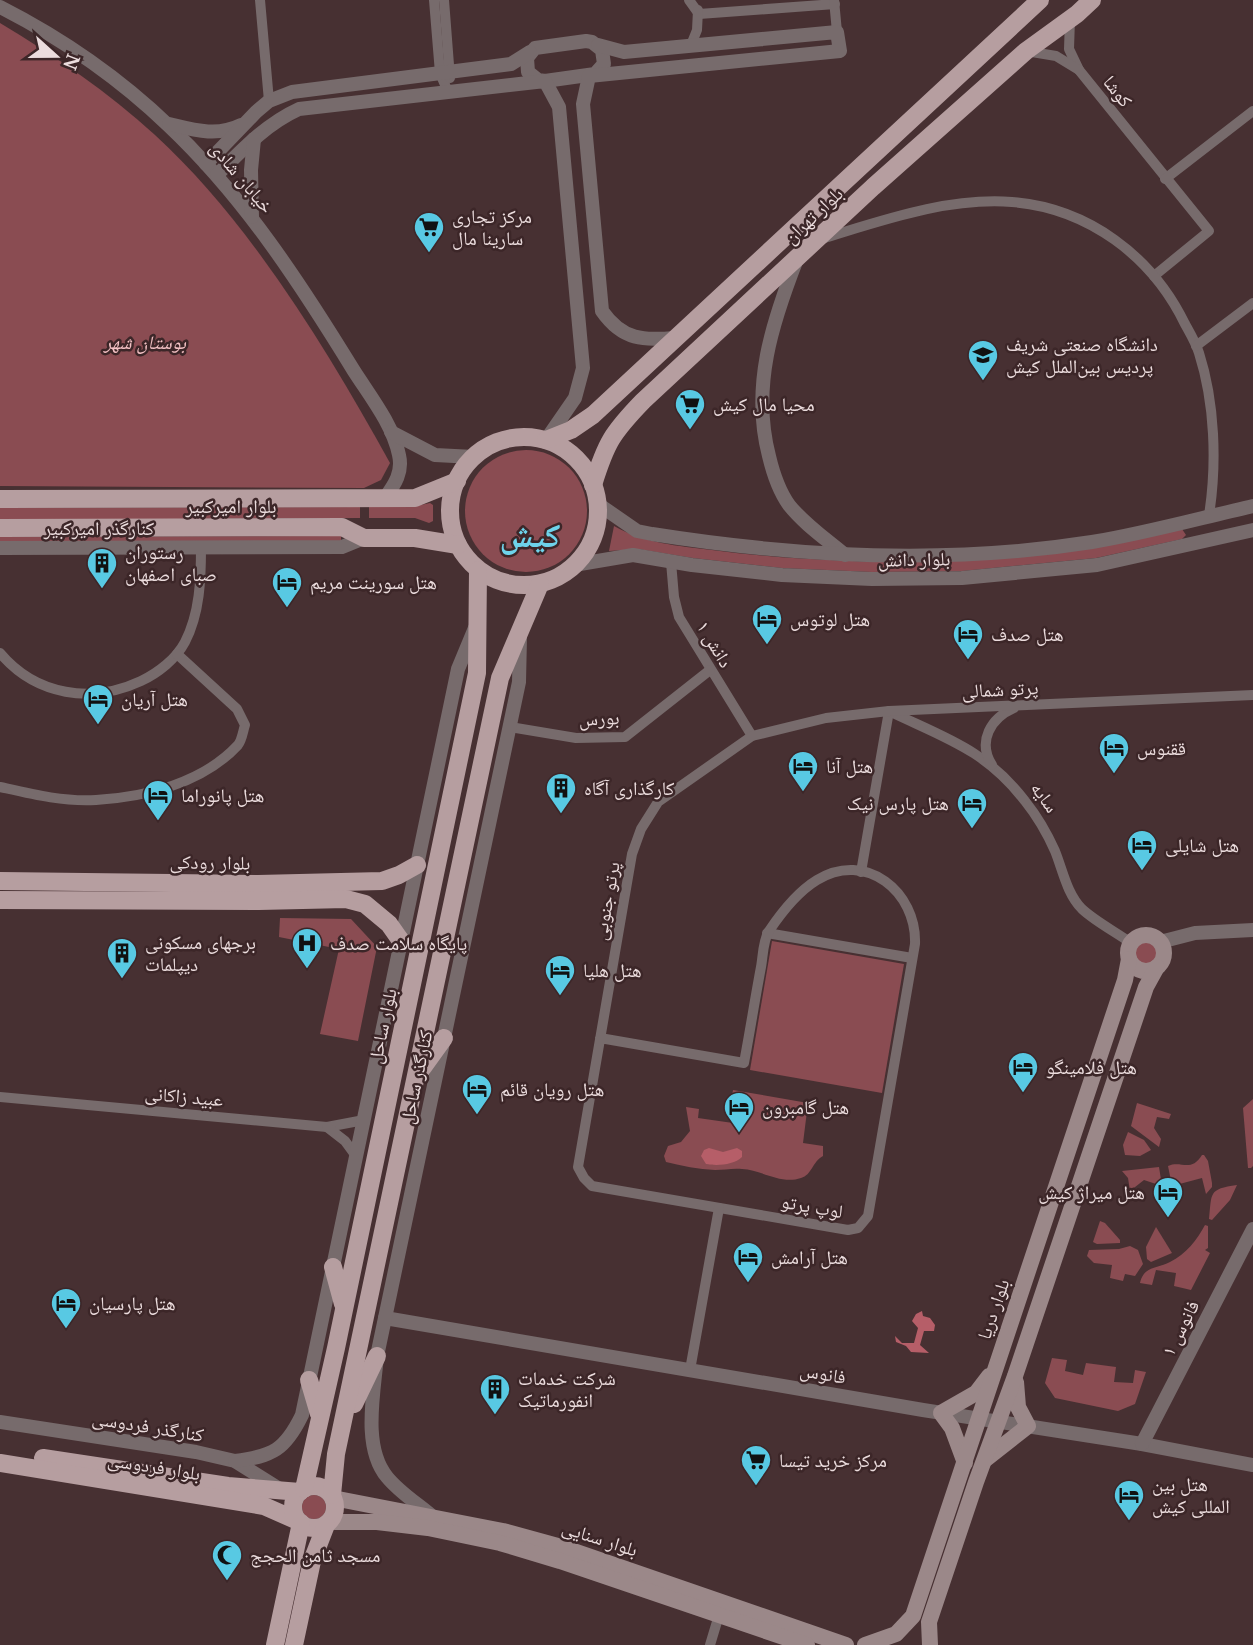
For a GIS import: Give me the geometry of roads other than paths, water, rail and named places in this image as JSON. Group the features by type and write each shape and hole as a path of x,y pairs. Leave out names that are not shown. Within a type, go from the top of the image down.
{"main road":[{"name":"بلوار تهران","path":"546,440 572,430 593,415 1040,0"},
{"name":"بلوار تهران","path":"593,485 604,450 618,427 814,241 1026,51 1092,0"},
{"path":"527,437 546,440 571,454 584,468 593,485 598,504 595,533 587,551 558,577 540,584 503,583 478,570 458,545 450,518 451,499 457,481 474,457 489,446 508,439 527,437"},
{"name":"بلوار امیرکبیر","path":"0,499 415,498 457,481"},
{"name":"بلوار امیرکبیر","path":"0,528 342,527 364,538 415,538 458,545"},
{"name":"بلوار ساحل","path":"295,1490 320,1417 477,673 478,570"},
{"path":"295,1645 312,1561 335,1508 332,1496 336,1454 500,678 540,584"},
{"name":"بلوار رودکی","path":"1,877 258,884 372,881 390,880 417,865"},
{"path":"372,881 376,887 376,898 366,904 389,924 401,941"},
{"name":"بلوار رودکی","path":"0,900 259,901 334,898 366,904"},
{"path":"930,1645 929,1622 1146,987 1163,958 1163,947 1156,938 1145,935 1135,939 1130,951 1136,968 1146,971 1157,967"},
{"name":"بلوار دریا","path":"865,1645 886,1640 896,1634 913,1616 1125,980 1130,951"},
{"path":"416,1075 444,1038"},
{"path":"333,1267 344,1307"},
{"path":"342,1429 377,1356"},
{"path":"965,1463 952,1428 941,1413 976,1393 995,1369"},
{"path":"984,1460 1028,1426 1018,1406 1015,1376"},
{"path":"309,1380 320,1417"},
{"name":"بلوار فردوسی","path":"0,1451 228,1486 295,1490"},
{"name":"بلوار فردوسی","path":"0,1463 264,1506 299,1522"},
{"path":"275,1645 299,1522 293,1509 295,1490 309,1486 322,1487 332,1496"},
{"name":"بلوار سنایی","path":"332,1496 503,1531 565,1548 849,1645"},
{"name":"بلوار سنایی","path":"328,1523 377,1521 428,1528 500,1544 560,1561 807,1645"},
{"path":"299,1522 314,1529 328,1523"}],"street":[{"path":"260,0 269,101"},
{"path":"434,0 448,92"},
{"path":"444,0 446,72"},
{"path":"689,0 699,14"},
{"path":"691,45 697,30 698,0"},
{"path":"206,164 234,147 254,139 279,118 299,109 839,51 834,2 699,14"},
{"name":"خیابان شادی","path":"0,7 69,47 114,79 164,121 217,175 252,217 330,332 391,432 400,455 400,472 385,498"},
{"path":"1070,19 1069,48 1079,70"},
{"path":"164,121 192,130 231,130 269,101 292,92 511,64 542,46 586,41 624,52 837,32"},
{"path":"589,76 601,70 604,64 603,50 598,45"},
{"name":"کوشا","path":"1026,51 1056,56 1079,70 1165,180 1209,231 1154,276"},
{"path":"530,52 526,65 528,72 538,80 545,81"},
{"path":"589,76 583,104 602,311 610,323 624,334 652,340 677,338"},
{"path":"545,81 559,107 583,368 575,398 546,440"},
{"path":"1165,180 1253,111"},
{"path":"217,175 234,147 242,124"},
{"path":"252,217 251,170 254,139"},
{"path":"814,241 897,216 979,202 1011,201 1069,213 1098,227 1122,244 1154,276 1176,306 1196,346 1209,398 1213,456 1213,489 1209,515 1214,539"},
{"path":"798,257 769,338 762,373 764,439 772,469 789,504 802,519 845,555"},
{"path":"1196,346 1253,303"},
{"name":"خیابان شادی","path":"391,432 419,449 435,454 474,457"},
{"name":"بلوار دانش","path":"598,504 637,531 740,547 845,555 961,554 1050,547 1093,541 1253,506"},
{"name":"بلوار دانش","path":"574,565 633,555 737,571 827,578 968,578 1097,565 1253,530"},
{"name":"کنارگذر امیرکبیر","path":"0,548 342,547 364,538"},
{"path":"2,660 26,677 50,689 75,694 100,694 131,686 148,678 177,654 192,626 197,606 201,547"},
{"name":"دانش ۱","path":"671,562 679,617 752,736"},
{"path":"235,1461 257,1458 278,1449 291,1438 302,1415 458,669 479,617"},
{"name":"کنارگذر ساحل","path":"432,1516 387,1478 380,1466 371,1432 377,1356 519,682 521,625"},
{"path":"0,787 44,797 94,801 172,787 213,765 240,743 245,725 237,709 177,654"},
{"name":"بورس","path":"510,727 576,738 625,737 710,670"},
{"name":"پرتو شمالی","path":"752,736 825,718 889,711 1253,695"},
{"path":"993,767 986,751 987,733 996,718 1019,705"},
{"path":"600,1038 744,1063 767,933 801,893 818,879 839,871 861,872 889,711"},
{"name":"سایه","path":"889,711 950,738 993,767 1013,786 1037,818 1071,892 1083,909 1130,951"},
{"name":"پرتو جنوبی","path":"578,1167 632,854 641,829 659,802 752,736"},
{"name":"لوپ پرتو","path":"578,1167 592,1186 848,1230 863,1226 868,1216 915,933 911,912 899,893 882,879 861,872"},
{"path":"1160,942 1195,933 1253,930"},
{"path":"767,933 912,958"},
{"name":"عبید زاکانی","path":"0,1097 327,1127 364,1120"},
{"path":"327,1127 345,1141 356,1156"},
{"path":"691,1370 719,1208"},
{"name":"فانوس ۱","path":"1142,1444 1253,1229"},
{"name":"فانوس","path":"386,1318 941,1413 1142,1444 1253,1465"},
{"name":"کنارگذر فردوسی","path":"0,1422 195,1452 235,1461 295,1490"},
{"path":"710,1645 719,1615"}],"place":[{"name":"مرکز تجاری سارینا مال","path":"429,254"},
{"name":"دانشگاه صنعتی شریف پردیس بین‌الملل کیش","path":"983,382"},
{"name":"محیا مال کیش","path":"690,431"},
{"name":"رستوران صبای اصفهان","path":"102,590"},
{"name":"هتل سورینت مريم","path":"287,609"},
{"name":"هتل لوتوس","path":"767,646"},
{"name":"هتل صدف","path":"968,661"},
{"name":"هتل آریان","path":"98,726"},
{"name":"ققنوس","path":"1114,775"},
{"name":"هتل آنا","path":"803,793"},
{"name":"کارگذاری آگاه","path":"561,815"},
{"name":"هتل پانوراما","path":"158,822"},
{"name":"هتل پارس نیک","path":"972,830"},
{"name":"هتل شایلی","path":"1142,872"},
{"name":"پایگاه سلامت صدف","path":"307,970"},
{"name":"برجهای مسکونی دیپلمات","path":"122,980"},
{"name":"هتل هلیا","path":"560,997"},
{"name":"هتل فلامینگو","path":"1023,1094"},
{"name":"هتل رویان قائم","path":"477,1116"},
{"name":"هتل گامبرون","path":"739,1134"},
{"name":"هتل میراژ کیش","path":"1168,1219"},
{"name":"هتل آرامش","path":"748,1284"},
{"name":"هتل پارسیان","path":"66,1330"},
{"name":"شرکت خدمات انفورماتیک","path":"495,1416"},
{"name":"مرکز خرید تیسا","path":"756,1487"},
{"name":"هتل بین المللی کیش","path":"1129,1522"},
{"name":"مسجد ثامن الحجج","path":"227,1582"}],"district":[{"name":"كيش","path":"530,534"}],"park label":[{"name":"بوستان شهر","path":"145,342"}]}
